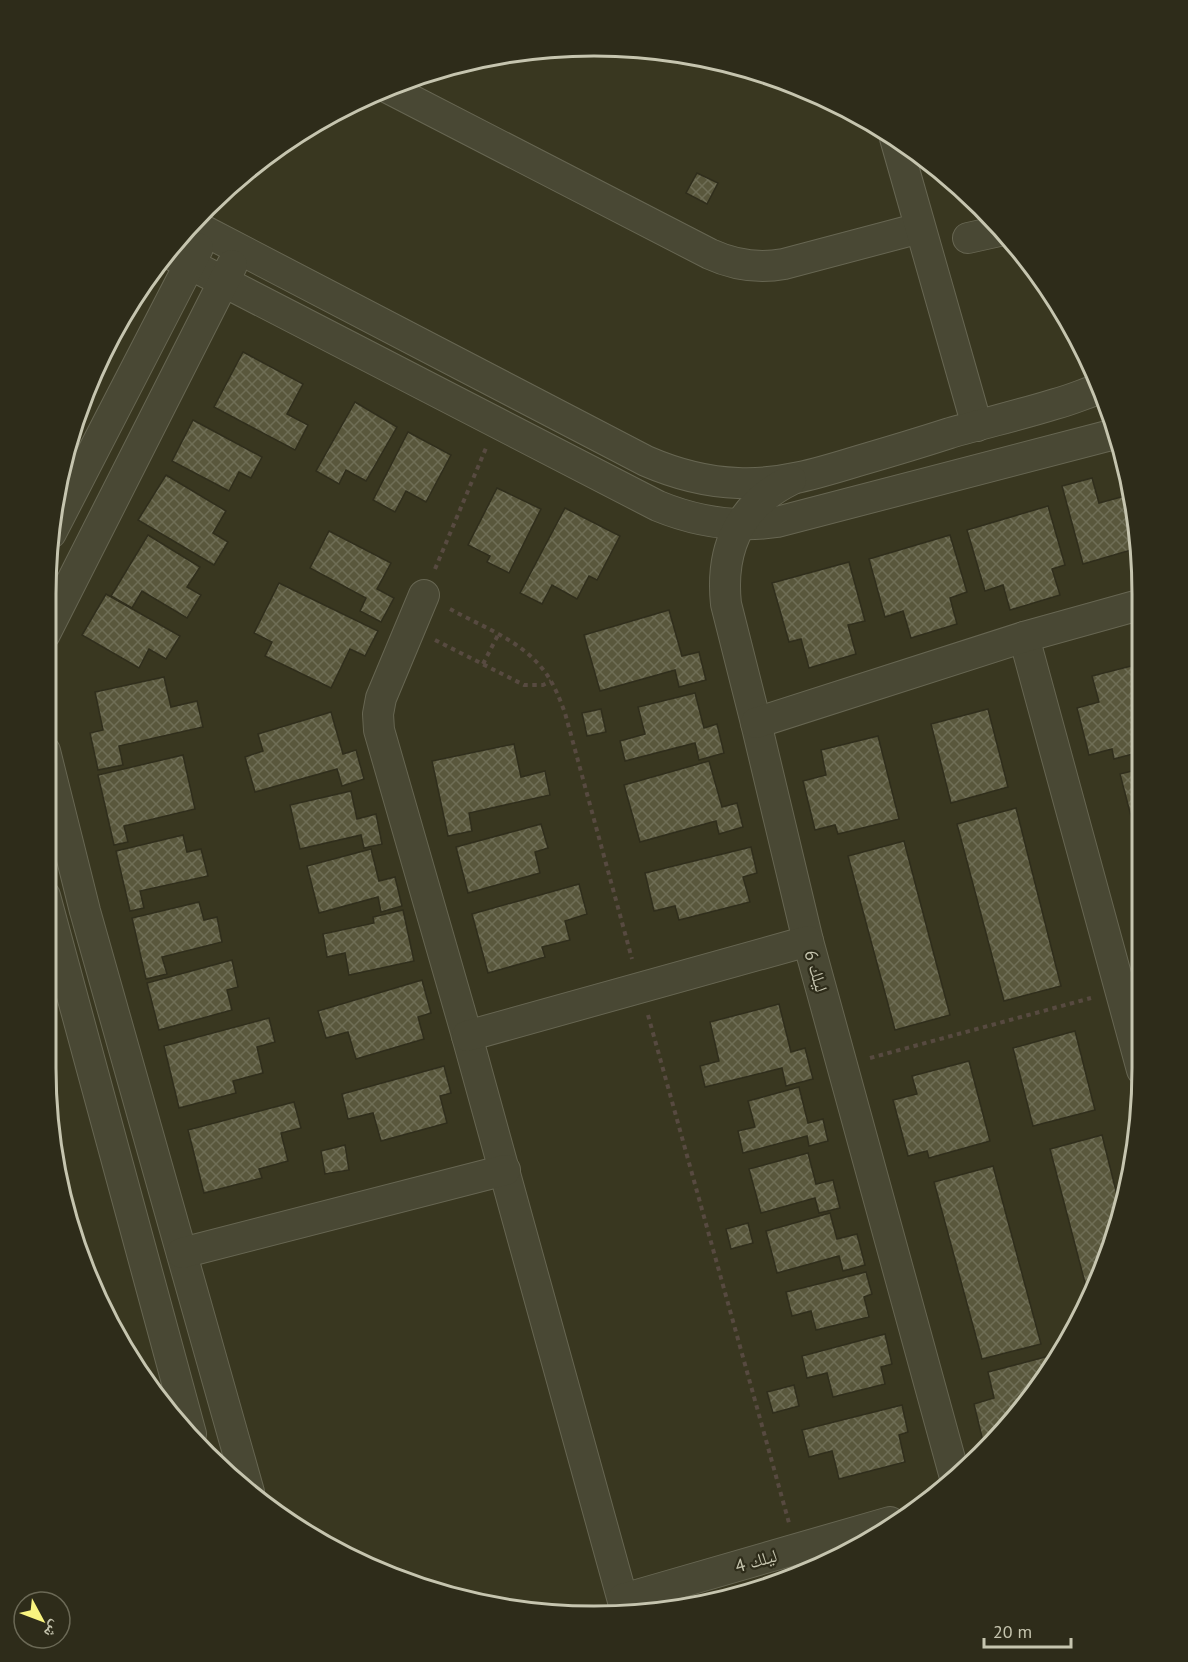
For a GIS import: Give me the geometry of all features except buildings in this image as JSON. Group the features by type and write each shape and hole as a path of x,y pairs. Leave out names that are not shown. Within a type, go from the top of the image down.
{"street":[{"path":"397,93 710,254 739,264 769,267 920,228"},
{"path":"898,150 969,428 942,466 920,484"},
{"path":"63,509 181,260 201,229 646,461 689,477 739,484 791,480 1057,404 1093,391"},
{"path":"968,238 993,232"},
{"path":"56,612 240,249"},
{"path":"181,260 657,506 694,519 740,525 777,522 1108,435"},
{"name":"ليلك 6","path":"791,480 766,495 747,514 732,538 727,554 724,587 726,604 808,941 953,1469"},
{"path":"424,595 381,698 378,714 379,730 505,1170 624,1605"},
{"path":"756,723 1024,637 1132,607"},
{"path":"1024,637 1132,1034"},
{"path":"56,796 85,911 245,1478"},
{"path":"56,878 75,874"},
{"path":"56,912 85,911"},
{"path":"467,1036 808,941"},
{"path":"56,945 187,1421"},
{"path":"182,1253 505,1170"},
{"name":"ليلك 4","path":"627,1605 875,1527"}],"path":[{"path":"410,627 524,685 543,685 551,681"},
{"path":"483,664 498,635"},
{"path":"843,1065 1120,990"}]}
